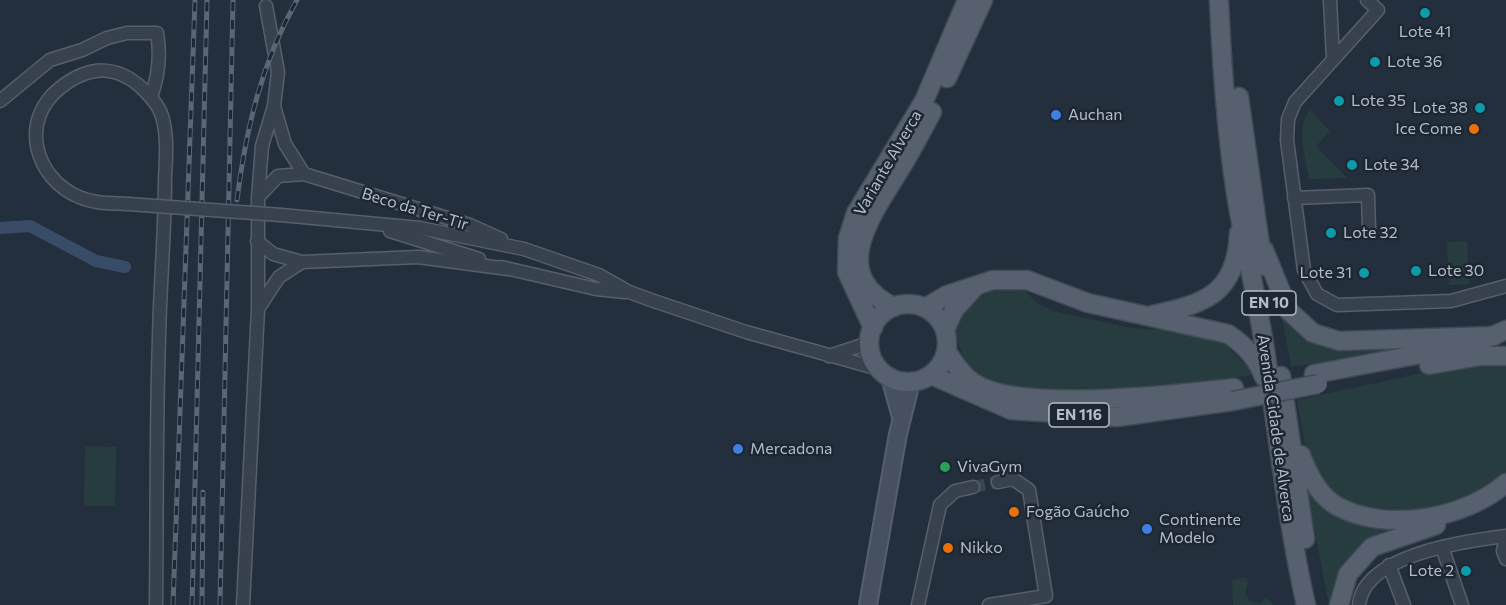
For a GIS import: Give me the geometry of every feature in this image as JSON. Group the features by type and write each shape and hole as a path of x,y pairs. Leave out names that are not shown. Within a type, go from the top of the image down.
{"main road":[{"name":"Variante Alverca","path":"871,335 847,272 848,238 856,213 924,101 967,0"},
{"name":"Variante Alverca","path":"894,307 880,300 865,282 859,266 859,243 868,220 905,162 935,106 983,0"},
{"name":"Avenida Cidade de Alverca","path":"1219,0 1221,56 1240,217 1251,262 1281,423 1319,605"},
{"name":"Avenida Cidade de Alverca","path":"1231,0 1233,57 1258,235 1294,553 1306,605"},
{"path":"1142,317 1193,306 1225,283 1238,252 1240,217"},
{"path":"1258,235 1289,311 1313,333 1339,341 1500,333"},
{"path":"925,308 947,295 993,280 1027,280 1088,303 1142,317 1211,328 1228,334 1243,344 1263,374 1281,423 1309,478 1335,506 1370,519 1406,520 1436,515 1468,506 1496,492 1506,483"},
{"path":"945,330 954,310 976,286"},
{"path":"884,373 912,382 931,375 942,364 947,352 945,330 940,321 925,308 915,305 894,307 885,312 871,335 870,352 884,373 901,418"},
{"name":"EN 116","path":"931,375 1011,410 1117,417 1316,379 1429,354 1500,333"},
{"name":"EN 116","path":"947,352 963,374 974,384 990,391 1020,397 1158,397 1234,394"},
{"name":"EN 116","path":"1316,379 1480,356 1506,356"},
{"path":"868,605 901,418 912,382"},
{"path":"1339,605 1348,574 1371,547 1470,514 1506,497"}],"street":[{"path":"1330,0 1333,59"},
{"path":"1367,0 1378,10 1295,102 1288,119 1287,140 1304,270 1317,294 1337,306 1451,301 1506,286"},
{"path":"243,605 258,309 258,197 262,146 274,106 278,72 266,6"},
{"path":"0,101 50,60 82,50 107,38 127,33 157,33 160,61 151,97"},
{"path":"156,605 159,339 166,146 162,117 151,97 125,74 101,70 87,74 72,79 52,94 43,107 36,126 38,156 44,168 65,189 93,201 128,204 280,215 420,228 524,249 599,275 629,292 746,332 884,373"},
{"path":"274,106 285,144 304,174"},
{"name":"Beco da Ter-Tir","path":"258,197 278,176 304,174 470,225 524,249"},
{"path":"1294,198 1368,195 1369,229"},
{"path":"372,225 508,269 596,289 629,292"},
{"path":"257,241 273,254 302,262 418,257 508,269"},
{"path":"258,309 279,277 302,262"},
{"path":"829,356 871,335"},
{"path":"989,605 1046,596 1029,490 1013,479 998,482"},
{"path":"921,602 940,505 955,491 973,487"},
{"path":"1359,605 1360,597 1370,578 1389,565 1442,547 1506,536 1503,551 1506,559"},
{"path":"1442,547 1462,605"},
{"path":"1389,565 1404,605"}],"green space":[{"path":"1310,110 1330,131 1316,146 1347,178 1309,179 1302,134 1303,125"},
{"path":"1467,241 1469,284 1449,285 1447,242"},
{"path":"999,288 1025,291 1037,303 1053,311 1131,328 1184,331 1206,336 1223,343 1255,374 1177,389 1134,393 1041,391 999,384 985,378 968,363 961,351 956,329 959,314 970,302"},
{"path":"1280,306 1311,338 1418,345 1291,367"},
{"path":"1470,363 1506,363 1506,476 1483,493 1427,509 1379,513 1360,510 1329,491 1307,454 1297,400"},
{"path":"85,446 116,447 115,506 84,506"},
{"path":"1306,485 1327,507 1344,518 1392,532 1345,564 1333,588 1329,605"},
{"path":"1246,577 1248,582 1245,593 1250,601 1260,604 1265,597 1274,605 1233,605 1232,580"}],"waterway":[{"path":"0,228 30,226 96,261 125,267"}],"tunnel":[{"path":"973,487 998,482"}],"railway":[{"path":"173,605 195,0"},
{"path":"192,605 207,0"},
{"path":"220,605 233,0"},
{"path":"237,200 250,122 257,97 274,48 297,0"},
{"path":"202,605 203,492"}],"place":[{"name":"Lote 41","path":"1425,13"},
{"name":"Lote 36","path":"1375,62"},
{"name":"Lote 35","path":"1339,101"},
{"name":"Lote 38","path":"1480,108"},
{"name":"Auchan","path":"1056,115"},
{"name":"Ice Come","path":"1474,129"},
{"name":"Lote 34","path":"1352,165"},
{"name":"Lote 32","path":"1331,233"},
{"name":"Lote 30","path":"1416,271"},
{"name":"Lote 31","path":"1364,273"},
{"name":"Mercadona","path":"738,449"},
{"name":"VivaGym","path":"945,467"},
{"name":"Fogão Gaúcho","path":"1014,512"},
{"name":"Continente Modelo","path":"1147,529"},
{"name":"Nikko","path":"948,548"},
{"name":"Lote 2","path":"1466,571"}]}
